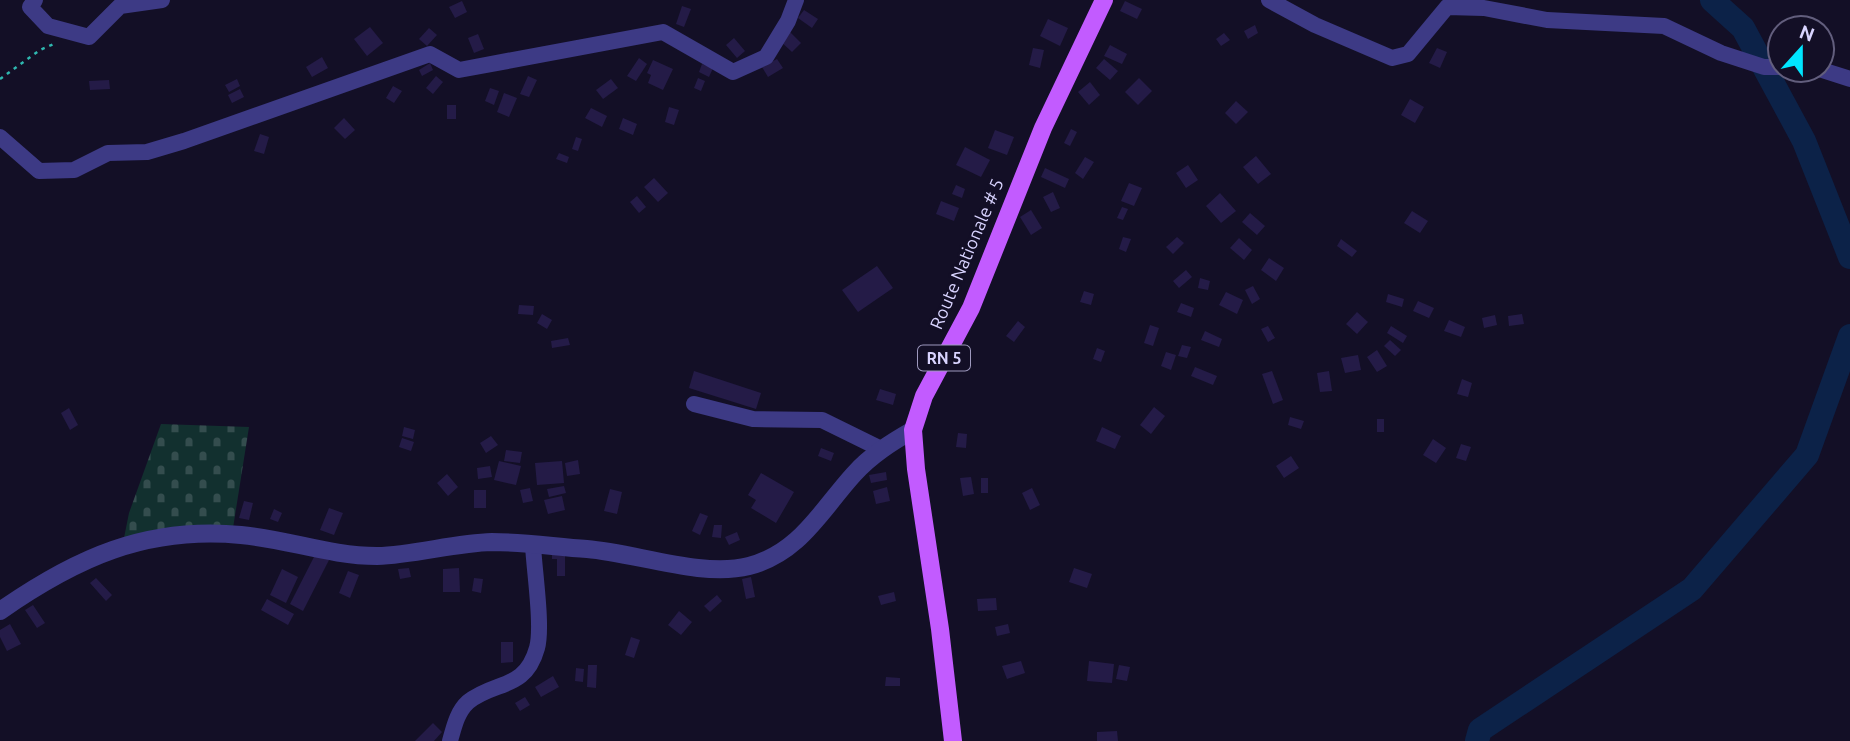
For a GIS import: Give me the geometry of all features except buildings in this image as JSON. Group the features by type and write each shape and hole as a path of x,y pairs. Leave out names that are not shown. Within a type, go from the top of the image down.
{"main road":[{"name":"Route Nationale # 5","path":"953,741 940,629 916,469 913,429 924,396 971,308 1043,128 1104,0"}],"street":[{"path":"35,0 30,7 48,26 89,37 120,6 162,0"},
{"path":"0,137 39,171 74,170 108,153 147,152 184,141 430,54 459,70 663,33 733,72 766,57 788,21 796,0"},
{"path":"1269,0 1315,25 1392,58 1408,54 1447,7 1485,8 1547,20 1664,26 1721,52 1766,66"},
{"path":"694,404 753,419 822,419 881,449"},
{"path":"0,611 90,556 129,542 175,536 241,535 325,552 378,556 492,542 611,551 719,570 750,566 783,552 806,534 855,472 881,449 913,429"},
{"path":"450,741 457,716 469,702 517,681 530,664 538,645 533,545"}],"path":[{"path":"0,79 40,50 76,33"}],"green space":[{"path":"161,424 249,427 233,528 124,538 129,513"}],"waterway":[{"path":"1712,0 1743,28 1804,141 1850,257"},
{"path":"1477,741 1480,730 1692,589 1807,455 1850,336"}]}
